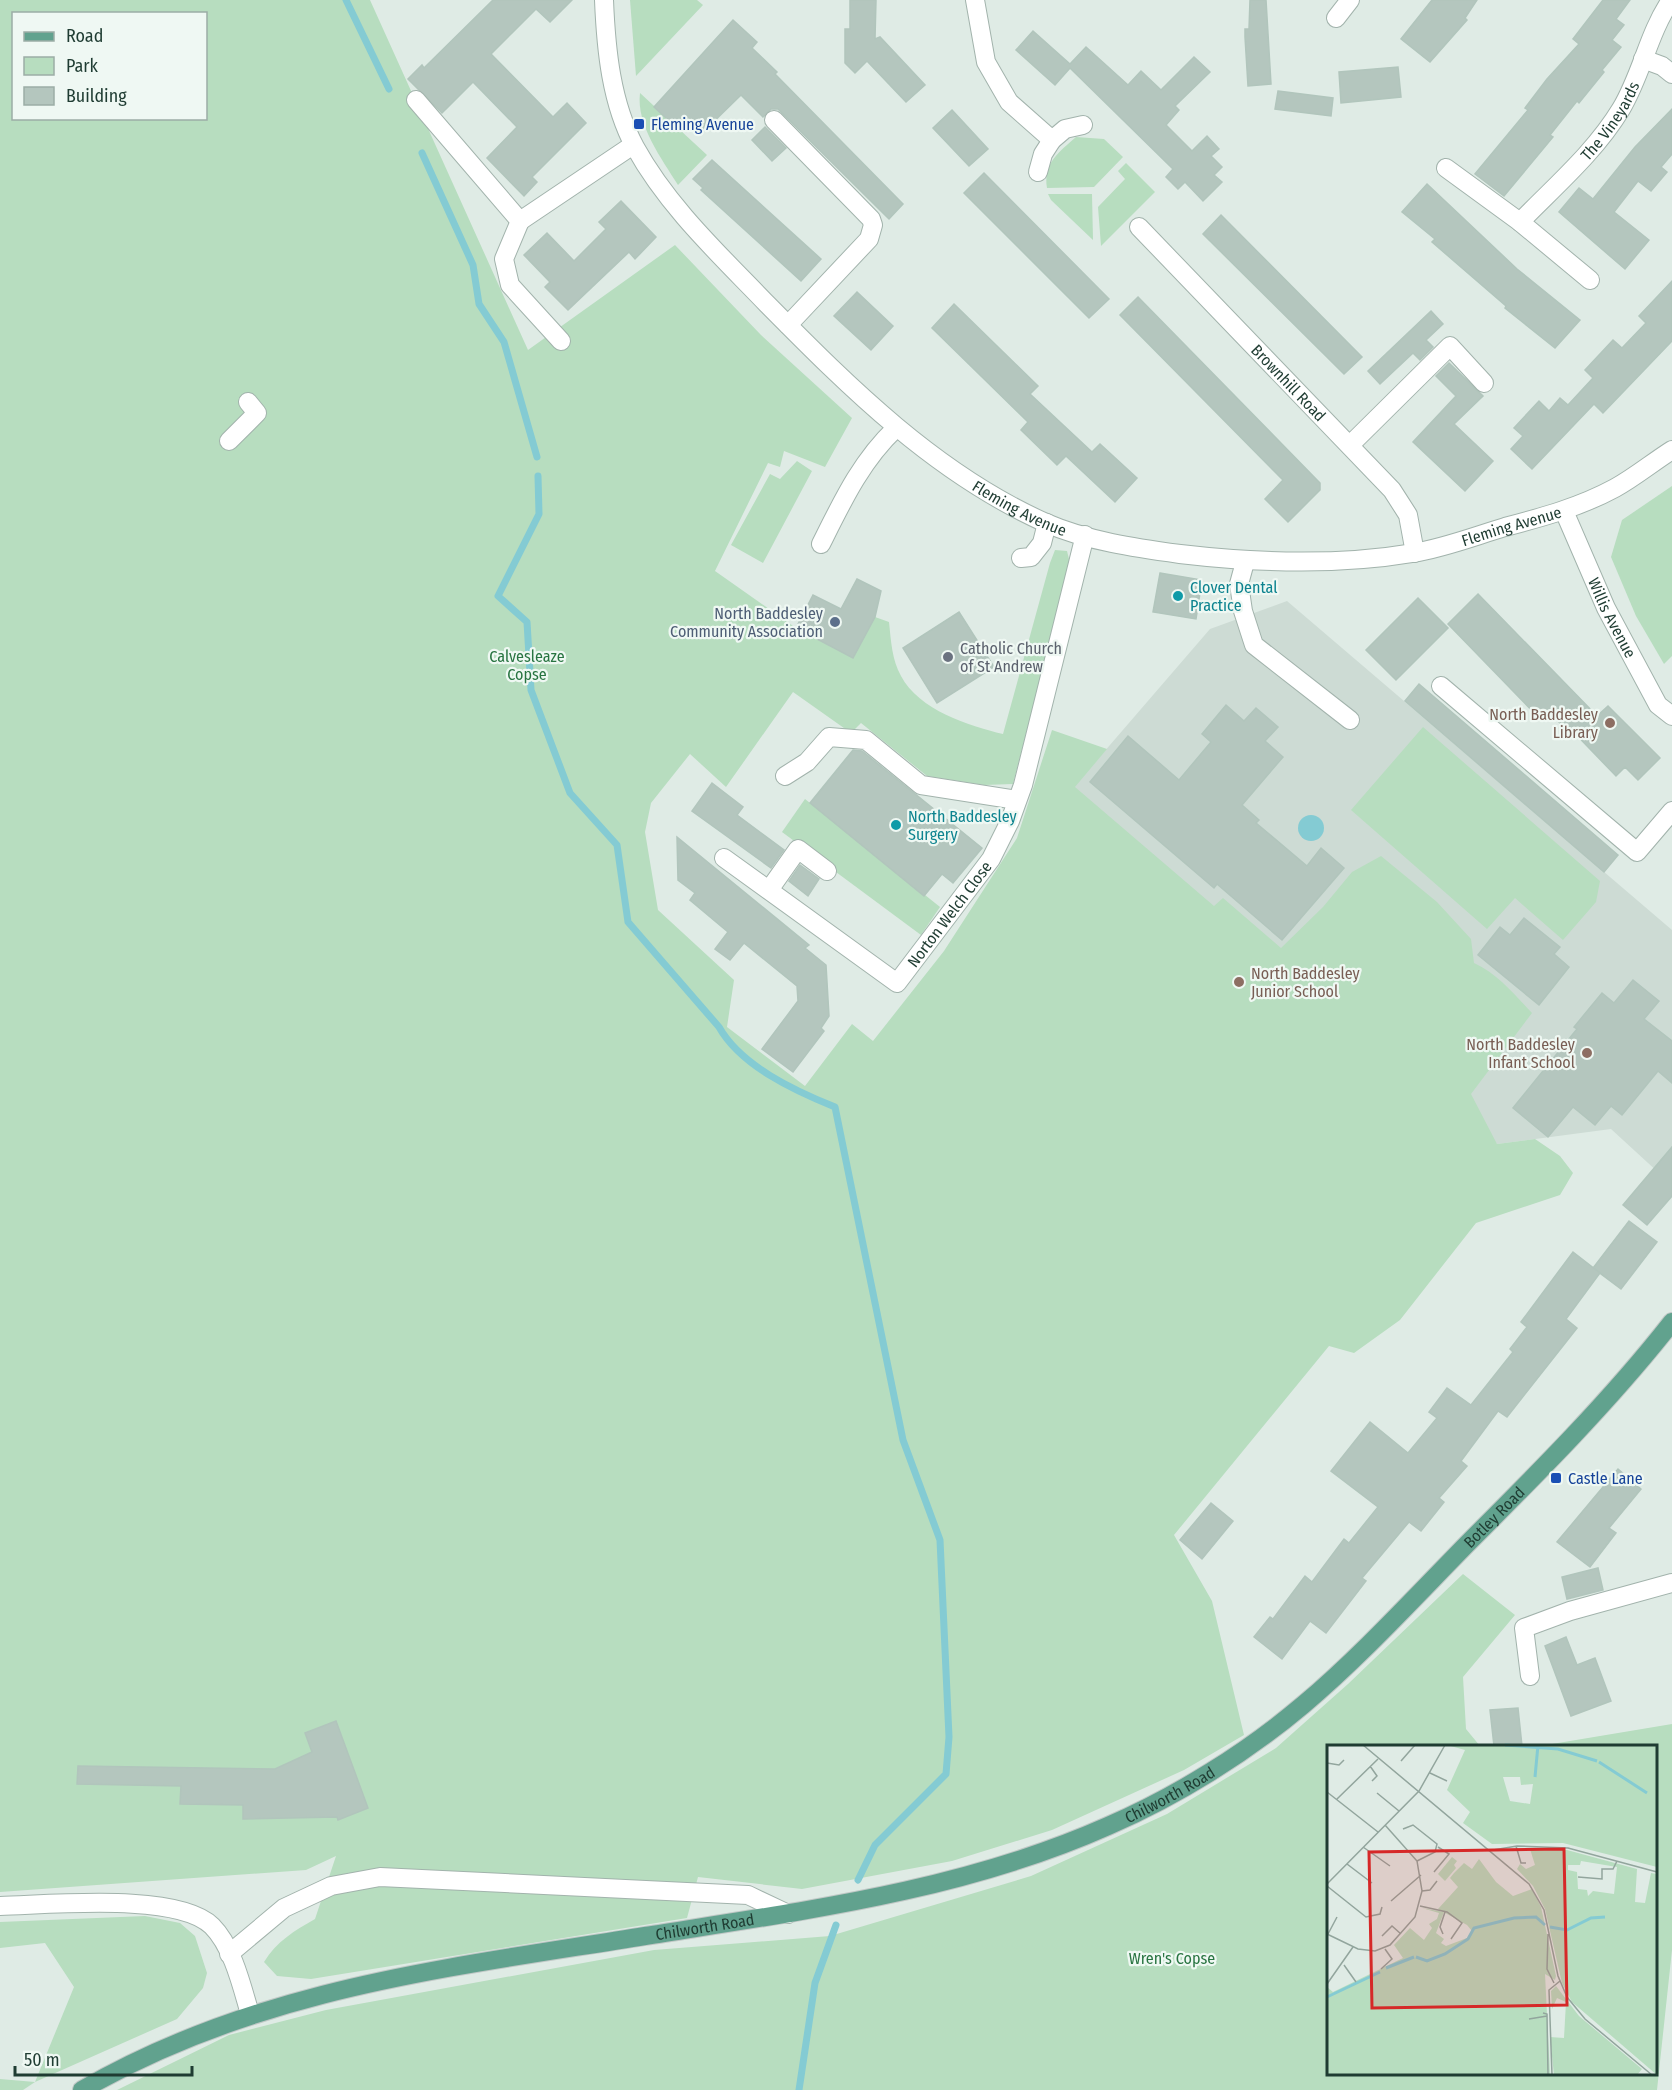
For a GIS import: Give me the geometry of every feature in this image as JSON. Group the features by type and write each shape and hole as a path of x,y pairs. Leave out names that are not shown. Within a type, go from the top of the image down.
{"main road":[{"name":"Botley Road","path":"1305,1703 1566,1444 1670,1329"},
{"name":"Chilworth Road","path":"82,2090 161,2049 250,2014 304,1998 395,1978 788,1914 974,1874 1071,1842 1128,1817 1190,1782 1269,1731 1305,1703"}],"street":[{"name":"Fleming Avenue","path":"604,0 608,54 616,96 633,145 670,201 788,325 896,428 969,481 1047,523 1085,535 1149,550 1245,562 1337,561 1414,553 1564,510 1616,488 1672,450"},
{"path":"975,0 986,62 1009,102 1052,140"},
{"path":"1336,18 1350,0"},
{"name":"The Vineyards","path":"1520,222 1594,147 1622,108 1653,30 1671,0"},
{"path":"1643,59 1662,66 1672,74"},
{"path":"416,100 520,221"},
{"path":"774,120 871,219 873,225 869,239 788,325"},
{"path":"1038,172 1043,154 1052,140 1065,129 1083,125"},
{"path":"561,341 510,285 504,259 520,221 633,145"},
{"path":"1446,168 1520,222 1590,280"},
{"name":"Brownhill Road","path":"1139,227 1278,373 1351,444 1392,490 1408,515 1414,553"},
{"path":"1351,444 1450,346 1484,383"},
{"path":"229,441 257,413 248,402"},
{"path":"821,544 855,477 870,455 896,428"},
{"name":"Willis Avenue","path":"1564,510 1606,608 1658,705 1672,716"},
{"path":"1021,558 1032,557 1042,543 1047,523"},
{"name":"Norton Welch Close","path":"724,858 897,983 991,859 1010,821 1085,535"},
{"path":"1245,562 1239,584 1254,645 1350,720"},
{"path":"1441,686 1637,852 1672,811"},
{"path":"785,776 807,762 829,737 852,738 866,740 921,785 1017,800"},
{"path":"769,890 798,849 827,871"},
{"path":"1530,1676 1524,1628 1570,1611 1672,1583"},
{"path":"229,1954 284,1908 331,1886 380,1877 748,1895 788,1914"},
{"path":"0,1906 158,1905 199,1915 214,1927 229,1954 250,2014"}],"shaded area":[{"path":"1287,601 1672,930 1672,1185 1611,1129 1497,1144 1047,818 1210,629"}],"green space":[{"name":"Calvesleaze Copse","path":"0,0 370,0 528,350 675,245 761,335 852,418 825,467 784,451 780,467 768,463 715,571 796,628 853,657 875,617 889,622 892,650 901,676 920,698 946,715 1003,734 1050,563 1055,550 1067,551 1070,563 1013,784 984,785 927,776 861,723 851,733 793,692 726,787 690,754 651,803 645,832 658,910 734,980 727,1027 805,1086 852,1024 873,1041 944,951 1017,838 1052,730 1107,749 1075,787 1214,906 1223,898 1281,948 1323,907 1352,872 1381,856 1437,902 1471,939 1474,963 1498,979 1532,1013 1471,1094 1497,1144 1535,1139 1560,1156 1573,1173 1560,1195 1476,1223 1400,1320 1354,1353 1329,1346 1174,1535 1212,1601 1244,1735 1184,1770 1052,1830 952,1861 802,1889 698,1877 687,1918 311,1979 277,1976 264,1962 280,1942 315,1919 336,1856 306,1870 0,1892"},
{"path":"630,0 697,0 703,5 636,76"},
{"path":"640,93 707,155 678,185 646,129 640,105"},
{"path":"1076,137 1104,139 1123,157 1094,187 1047,188 1046,179 1050,165 1058,153"},
{"path":"1126,163 1155,192 1101,246 1098,207 1125,179 1118,171"},
{"path":"1048,194 1092,194 1093,240 1051,200"},
{"path":"797,461 812,471 763,563 731,545 770,474 780,479"},
{"path":"1672,486 1672,656 1664,664 1636,616 1611,557 1622,520"},
{"path":"1423,727 1600,881 1596,902 1563,940 1515,898 1487,929 1351,810"},
{"path":"805,799 940,907 921,935 782,832"},
{"name":"Wren's Copse","path":"1463,1574 1515,1615 1463,1677 1466,1729 1479,1745 1327,1745 1327,2075 1657,2075 1657,1745 1546,1745 1672,1724 1672,1950 1657,2090 117,2090 229,2035 326,2010 654,1950 830,1936 1031,1876 1167,1814 1276,1748 1348,1684"},
{"path":"145,1916 180,1923 195,1936 207,1973 203,1988 177,2019 35,2082 74,1987 45,1943 0,1948 0,1922"},
{"path":"0,2079 35,2082 23,2090 0,2090"}],"water":[{"path":"1311,815 1320,819 1324,828 1320,837 1311,841 1302,837 1298,828 1302,819"}],"building":[{"path":"493,0 572,0 550,22 536,9 491,54 553,117 567,103 586,123 532,177 537,182 524,196 487,158 517,127 473,82 442,113 408,79 422,65 424,68"},
{"path":"850,0 876,0 875,39 880,37 925,85 906,102 867,61 855,73 845,63 845,29 850,29"},
{"path":"1250,0 1266,0 1271,84 1248,86 1245,29 1249,29"},
{"path":"1432,0 1477,0 1465,18 1467,20 1430,62 1401,39"},
{"path":"1603,0 1630,0 1616,19 1624,25 1612,40 1621,47 1579,103 1577,101 1550,135 1553,137 1504,196 1475,174 1528,110 1525,108 1547,79 1579,44 1573,39"},
{"path":"733,20 757,42 752,48 777,72 775,74 903,204 889,219 778,109 771,109 763,117 741,95 700,135 685,121 678,129 654,107"},
{"path":"1033,31 1070,64 1086,47 1128,85 1141,71 1161,90 1194,57 1210,72 1175,106 1179,110 1166,125 1192,151 1207,136 1219,149 1211,156 1222,167 1214,175 1222,182 1203,201 1185,182 1178,189 1166,177 1173,169 1070,68 1055,85 1016,50"},
{"path":"1398,67 1401,97 1341,103 1339,72"},
{"path":"1278,91 1333,98 1331,116 1275,109"},
{"path":"1672,109 1672,154 1661,167 1667,172 1651,191 1638,181 1614,212 1649,240 1625,269 1559,212 1579,188 1593,199 1635,147"},
{"path":"952,110 988,149 969,166 933,128"},
{"path":"765,127 786,148 772,161 752,140"},
{"path":"712,160 821,259 801,281 701,190 703,188 693,179"},
{"path":"984,173 1109,299 1089,318 964,193"},
{"path":"1427,184 1517,269 1580,320 1555,348 1505,308 1506,306 1432,242 1435,239 1402,212"},
{"path":"621,201 656,237 635,259 629,252 568,310 545,287 550,282 524,255 547,233 574,261 606,229 599,222"},
{"path":"1221,215 1362,357 1344,374 1203,234"},
{"path":"1672,281 1672,341 1603,413 1594,404 1532,469 1511,449 1523,436 1514,428 1539,401 1549,411 1560,398 1568,405 1593,378 1585,370 1613,340 1622,348 1646,323 1639,316"},
{"path":"857,292 893,326 871,350 834,316"},
{"path":"1138,297 1320,483 1320,490 1288,522 1265,499 1283,480 1120,315"},
{"path":"954,304 1038,386 1030,394 1092,452 1100,444 1137,478 1115,502 1066,456 1057,465 1021,430 1028,422 932,328"},
{"path":"1431,311 1443,324 1426,340 1433,347 1420,360 1413,353 1380,384 1368,371"},
{"path":"1449,363 1483,396 1454,424 1493,461 1465,491 1413,442 1456,396 1436,376"},
{"name":"Clover Dental Practice","path":"1160,573 1202,580 1196,619 1153,612"},
{"name":"North Baddesley Community Association","path":"857,579 881,591 875,617 853,658 796,628 813,595 841,609"},
{"path":"1478,594 1597,716 1608,706 1660,758 1638,780 1625,767 1616,776 1563,721 1561,724 1548,711 1540,719 1448,624"},
{"path":"1418,598 1448,628 1396,680 1366,650"},
{"name":"Catholic Church of St Andrew","path":"959,612 994,667 937,703 903,648"},
{"path":"1419,684 1618,855 1604,872 1405,701"},
{"path":"1226,705 1244,721 1256,708 1278,727 1265,741 1283,757 1242,805 1259,820 1256,823 1307,866 1321,848 1344,868 1282,940 1217,884 1214,888 1090,782 1128,736 1179,780 1211,742 1202,734"},
{"name":"North Baddesley Surgery","path":"853,750 862,751 982,848 953,883 942,874 924,896 810,803"},
{"path":"712,783 743,807 737,815 784,850 771,868 692,811"},
{"path":"677,837 809,945 805,948 826,965 829,1016 821,1028 824,1031 793,1072 762,1049 798,1001 797,986 744,943 730,960 715,949 728,932 690,900 695,893 678,880"},
{"path":"800,865 819,879 808,896 789,881"},
{"path":"1524,918 1560,947 1554,954 1569,967 1539,1005 1478,955 1500,927 1510,935"},
{"path":"1633,980 1659,1001 1644,1019 1672,1041 1672,1083 1658,1071 1622,1115 1611,1106 1595,1125 1573,1107 1548,1137 1513,1108 1577,1029 1574,1027 1602,993 1614,1003"},
{"path":"1672,1147 1672,1196 1647,1225 1623,1205"},
{"path":"1629,1221 1657,1242 1621,1289 1593,1268"},
{"path":"1573,1252 1600,1273 1566,1319 1577,1328 1507,1417 1498,1411 1461,1461 1467,1466 1439,1498 1444,1502 1421,1531 1409,1522 1362,1578 1366,1581 1326,1633 1310,1621 1282,1659 1254,1637 1270,1617 1273,1619 1305,1576 1312,1582 1344,1539 1349,1543 1378,1507 1331,1471 1370,1422 1408,1453 1437,1418 1429,1412 1447,1388 1471,1405 1513,1352 1510,1349 1527,1327 1521,1322"},
{"path":"1618,1469 1641,1489 1609,1528 1616,1533 1590,1567 1557,1542"},
{"path":"1211,1503 1233,1521 1202,1559 1180,1540"},
{"path":"1598,1568 1603,1590 1567,1599 1562,1577"},
{"path":"1566,1637 1577,1665 1595,1658 1611,1701 1571,1716 1545,1646"},
{"path":"1518,1708 1522,1745 1494,1745 1490,1710"},
{"path":"336,1721 368,1808 338,1820 337,1817 243,1819 243,1805 180,1804 181,1786 77,1784 78,1766 275,1769 312,1752 305,1733"}],"waterway":[{"path":"346,0 389,89"},
{"path":"422,153 473,265 479,304 504,342 537,457"},
{"path":"538,476 539,514 498,596 527,622 531,690 570,793 617,845 628,922 741,1054 770,1076 835,1107 903,1440 940,1540 949,1737 946,1774 875,1845 858,1880"},
{"path":"799,2090 815,1983 836,1925"}],"place":[{"name":"Fleming Avenue","path":"639,124"},
{"name":"Clover Dental Practice","path":"1178,596"},
{"name":"North Baddesley Community Association","path":"835,622"},
{"name":"Catholic Church of St Andrew","path":"948,657"},
{"name":"North Baddesley Library","path":"1610,723"},
{"name":"North Baddesley Surgery","path":"896,825"},
{"name":"North Baddesley Junior School","path":"1239,982"},
{"name":"North Baddesley Infant School","path":"1587,1053"},
{"name":"Castle Lane","path":"1556,1478"}]}
